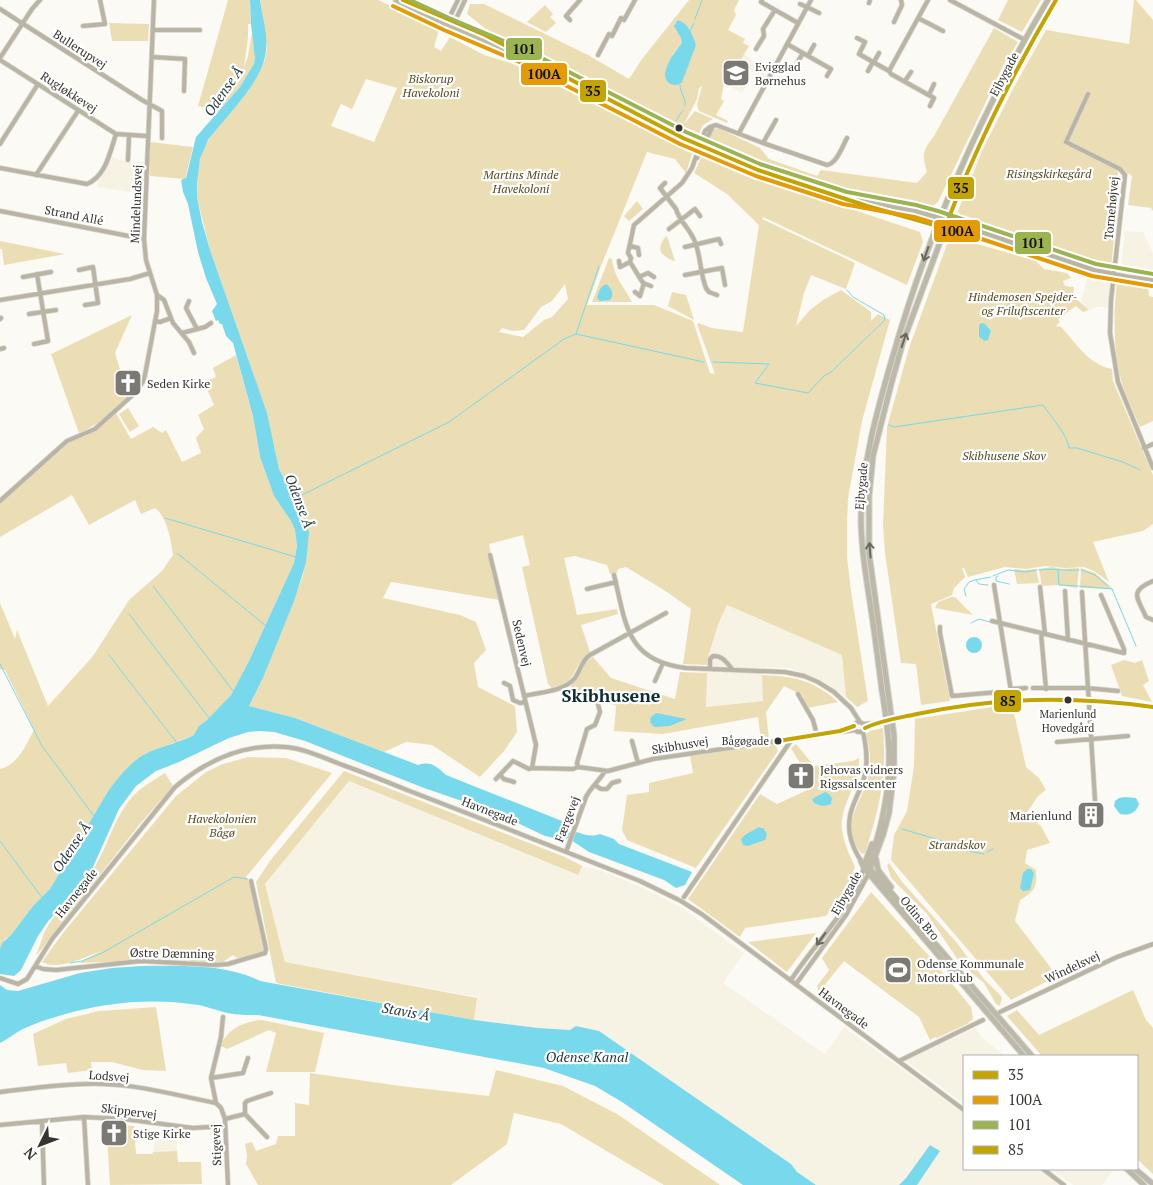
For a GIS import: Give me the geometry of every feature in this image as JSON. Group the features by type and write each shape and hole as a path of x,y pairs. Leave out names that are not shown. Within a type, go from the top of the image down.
{"main road":[{"path":"396,0 451,23"},
{"path":"403,0 527,58 701,146 758,170 867,206 945,228"},
{"name":"Ejbygade","path":"866,867 880,831 889,765 888,727 864,559 861,521 865,464 899,334 939,218 985,117 1048,0"},
{"name":"Ejbygade","path":"866,867 876,858 883,835 890,804 894,771 894,736 869,553 870,478 880,426 903,342 947,221 968,170 1017,69 1056,0"},
{"path":"1017,69 1018,62 1026,45 1025,40 1032,42"},
{"path":"845,198 915,211 939,218"},
{"path":"876,858 878,870 904,907"},
{"path":"866,867 904,907"},
{"name":"Odins Bro","path":"866,867 1023,1055"},
{"name":"Odins Bro","path":"904,907 1031,1055"},
{"path":"1128,1170 1144,1185"},
{"path":"1136,1170 1153,1184"}],"street":[{"path":"0,59 40,0"},
{"path":"83,26 104,24 100,0"},
{"name":"Mindelundsvej","path":"0,501 67,442 95,429 136,392 145,377 155,321 157,294 144,251 147,202 147,136 154,0"},
{"path":"451,23 458,0"},
{"path":"451,23 465,0"},
{"path":"570,20 566,16 580,0"},
{"path":"598,54 609,34 612,36 621,18 624,20 635,0"},
{"path":"762,0 761,2 798,23"},
{"path":"739,133 811,0"},
{"path":"894,22 902,5 901,0"},
{"path":"890,71 928,0"},
{"path":"950,0 1025,40"},
{"path":"800,4 819,13"},
{"name":"Bullerupvej","path":"0,10 150,105"},
{"path":"756,50 764,36 763,29 774,10"},
{"path":"918,18 944,32"},
{"path":"153,30 200,30"},
{"path":"857,38 865,42 859,54 934,98 930,106"},
{"path":"786,44 831,69 827,76"},
{"path":"808,56 814,45"},
{"path":"798,64 803,53"},
{"path":"868,71 879,53"},
{"path":"152,58 184,58 184,91"},
{"name":"Rugløkkevej","path":"0,59 116,134 147,136"},
{"path":"827,66 830,60"},
{"path":"905,82 911,72"},
{"path":"0,144 38,84"},
{"path":"929,95 934,84"},
{"name":"Tornehøjvej","path":"1088,94 1066,142 1120,169 1126,175 1114,274"},
{"path":"150,105 162,110 162,138"},
{"path":"36,175 78,111"},
{"path":"763,143 776,120"},
{"path":"651,286 644,283 630,262 631,258 628,253 634,225 682,183 688,175 701,146 705,131 716,124 763,143 827,165 832,164 847,138"},
{"path":"0,168 87,184 101,174 116,134"},
{"path":"128,160 129,136"},
{"path":"665,183 660,188 682,219 696,245 706,288 709,292 717,295"},
{"path":"669,229 695,210 700,216"},
{"name":"Strand Allé","path":"0,211 144,239"},
{"path":"939,218 1045,254"},
{"path":"945,228 1114,274 1153,280"},
{"path":"685,247 719,239 721,244"},
{"path":"630,246 638,248 639,255"},
{"path":"619,261 620,267 630,262"},
{"path":"79,270 93,267 96,284 98,303 85,305"},
{"path":"685,275 722,268 725,284"},
{"path":"23,277 51,272"},
{"path":"639,277 648,272 654,277"},
{"path":"0,300 130,279 150,273"},
{"path":"34,344 48,341 37,274"},
{"path":"1114,274 1110,333 1114,367 1121,393 1153,468"},
{"path":"636,292 640,296 644,283"},
{"path":"157,294 164,300 171,318 194,353"},
{"path":"189,301 186,308 197,329"},
{"path":"29,314 56,310"},
{"path":"155,321 160,322 171,318"},
{"path":"182,333 211,323"},
{"path":"1144,448 1153,444"},
{"name":"Sedenvej","path":"490,555 525,702"},
{"path":"614,575 629,633 643,651 662,663 679,667 785,672 804,676 834,692 854,712 860,727"},
{"path":"1153,581 1139,588 1137,595 1146,617 1153,620"},
{"path":"587,589 593,585 616,582"},
{"path":"994,585 1011,689"},
{"path":"1040,587 1046,689"},
{"path":"1065,591 1068,640"},
{"path":"1082,592 1095,800"},
{"path":"992,621 1124,653 1101,595"},
{"path":"524,696 563,687 575,677 586,658 666,613"},
{"path":"940,627 952,696 1026,688"},
{"path":"710,669 710,659 713,656 720,657 732,669"},
{"path":"656,681 662,663"},
{"path":"504,683 510,686 513,700 520,703 525,702 536,745 532,768"},
{"path":"1033,688 1087,688 1118,691"},
{"path":"798,694 813,720 817,735"},
{"name":"Skibhusvej","path":"496,780 513,761 529,769 573,769 578,767 605,771 654,758 792,740 954,707 1010,701 1088,700 1153,707"},
{"path":"578,767 577,763 587,729 595,726 600,712 598,704"},
{"name":"Odins Bro","path":"860,727 865,743 867,764 865,775 849,814 848,824 851,844 866,867"},
{"path":"1057,742 1128,736"},
{"path":"684,897 792,740"},
{"name":"Skibhusvej","path":"632,741 638,763"},
{"name":"Havnegade","path":"0,978 13,984 21,983 27,979 52,939 175,787 192,773 209,762 244,750 264,747 286,747 307,752 566,852 640,881 681,901 791,980 963,1109"},
{"name":"Færgevej","path":"566,852 586,797 605,771"},
{"path":"500,775 504,779 514,782"},
{"path":"595,785 602,789 607,789 612,783 619,781"},
{"name":"Ejbygade","path":"791,980 843,909 866,867"},
{"name":"Ejbygade","path":"796,984 846,914 866,867"},
{"name":"Østre Dæmning","path":"35,966 56,970 141,961 216,965 265,953 266,949 251,882"},
{"name":"Windelsvej","path":"1000,1012 1116,957 1153,944"},
{"name":"Stigevej","path":"223,1017 221,1037 211,1078 216,1103 221,1108 225,1119 228,1185"},
{"path":"899,1062 983,1020"},
{"path":"211,1078 226,1074 243,1073 248,1058"},
{"name":"Lodsvej","path":"0,1092 58,1086 105,1084 138,1088 216,1103"},
{"path":"267,1137 245,1114 245,1104 247,1101 271,1093"},
{"path":"225,1119 245,1114"},
{"path":"84,1117 88,1185"},
{"name":"Skippervej","path":"0,1125 84,1117 124,1119 193,1128 225,1126"},
{"path":"42,1121 44,1185"},
{"path":"1044,1170 1064,1185"}],"shaded area":[{"name":"Evigglad Børnehus","path":"743,53 767,71 757,89 752,87 756,80 753,78 756,73 745,69 742,79 748,82 742,93 724,83 733,67 736,68"},
{"path":"111,157 128,162 144,162 145,180 133,181 130,192 98,187 98,181 104,174"},
{"path":"1125,231 1143,232 1153,253 1153,274 1123,270 1121,268"},
{"path":"1088,274 1110,280 1108,308 1099,306 1089,310 1081,302"},
{"path":"727,605 842,655 846,697 818,678 789,668 765,667 762,675 763,701 706,707 707,660 719,622"},
{"path":"349,781 577,875 582,866 602,871 648,890 682,908 744,953 723,983 825,1054 844,1027 963,1113 963,1170 1039,1170 1060,1185 917,1185 940,1151 930,1145 899,1185 816,1185 797,1172 791,1163 570,1030 474,1020 477,997 285,962 265,884"},
{"path":"975,1028 981,1037 1004,1055 963,1055 963,1103 906,1061"},
{"path":"165,1137 177,1139 177,1151 153,1152 155,1138 165,1139"},
{"path":"1051,1170 1113,1170 1102,1185 1073,1185"}],"green space":[{"path":"228,0 250,0 251,24 248,24 244,68 252,33 255,60 246,80 219,111 198,106"},
{"path":"260,0 378,0 439,29 434,47 441,51 450,37 484,55 511,63 693,151 686,173 675,159 647,152 587,305 654,305 693,321 710,373 715,374 697,324 699,323 711,328 743,332 759,225 727,194 694,173 702,156 779,185 920,232 923,242 907,285 763,217 762,219 855,263 846,289 811,275 804,293 796,326 810,310 841,290 871,312 871,321 878,314 890,320 862,421 848,498 847,557 868,701 857,707 846,697 842,655 727,605 719,622 707,665 683,664 691,609 626,567 618,569 617,573 610,574 607,565 575,556 564,558 577,615 617,609 618,614 581,625 590,652 584,657 567,681 552,688 548,684 522,567 530,565 523,535 489,544 499,600 391,582 383,598 460,615 476,622 486,650 474,663 478,687 515,706 517,732 504,751 480,777 432,745 406,742 384,752 295,718 249,706 263,678 302,578 306,563 308,526 279,469 267,414 210,250 197,197 198,168 203,149 252,84 265,60 267,48","holes":["366,79 397,88 374,142 331,126 341,104 352,109","565,284 568,299 552,317 544,320 523,337 499,332 502,328 513,331 524,330 541,307 552,301"]},
{"path":"689,0 739,0 734,10 736,15 728,30 745,39 743,43 749,46 735,69 733,67 724,83 721,99 724,101 716,115 728,121 727,123 699,111 697,105 702,86 699,88 697,99 684,124 695,111 713,119 703,125 697,138 681,128 666,123 632,106 578,74 486,29 467,14 470,4 484,4 588,55 629,79 642,59","holes":["688,27 696,45 672,55 682,43 681,38"]},
{"path":"1008,0 1041,0 1022,32 998,20"},
{"name":"Risingskirkegård","path":"1134,0 1153,20 1153,211 1151,208 1128,205 1132,176 1118,167 1111,268 962,218 958,211 983,149 1014,87 1046,30 1129,44"},
{"path":"545,5 553,14 550,17 556,23 546,32 527,22"},
{"path":"109,23 149,24 148,41 112,41"},
{"path":"994,28 1018,42 1003,66 938,202 930,208 860,195 804,180 708,142 712,130 718,128 760,148 769,159 817,176 821,170 917,183 927,172 924,161 925,149"},
{"path":"150,142 193,147 185,179 150,176"},
{"path":"637,201 643,209 629,221 624,216"},
{"path":"667,236 675,261 661,253 661,243"},
{"name":"Skibhusene Skov","path":"950,236 1036,261 1044,269 1067,273 1071,278 1063,281 1065,286 1074,287 1073,296 1089,310 1083,312 1076,306 1058,319 1060,322 1056,326 1061,327 1096,363 1112,369 1113,381 1153,475 1153,524 1143,531 1093,542 1109,582 1094,571 1084,567 1045,566 1026,569 1005,567 968,577 964,568 962,568 965,577 954,588 952,595 931,604 950,701 921,705 916,664 901,663 885,553 883,526 887,427 909,348"},
{"path":"0,241 65,254 4,265"},
{"path":"609,258 612,259 617,277 632,302 592,302"},
{"path":"1117,281 1148,285 1149,296 1153,297 1153,421 1140,427 1119,374 1115,344"},
{"path":"672,292 686,295 694,320 668,306"},
{"path":"132,315 115,353 121,373 130,369 138,370 144,377 124,402 107,417 79,433 51,354"},
{"path":"236,355 253,416 260,457 274,496 295,530 297,546 294,563 249,661 231,695 200,725 194,735 145,754 131,765 107,793 50,889 33,906 11,935 5,939 0,948 0,769 17,759 34,730 5,670 0,669 0,603 15,639 17,630 48,706 93,656 129,600 162,571 173,555 168,529 163,517 155,508 141,514 135,500 89,525 72,495 0,537 0,504 72,440 86,436 116,413 131,439 153,427 162,433 166,430 182,462 201,453 196,438 204,429 198,415 214,405 204,382 216,377 213,368"},
{"path":"128,408 139,426 130,432 119,414"},
{"path":"1052,567 1062,569 1079,568 1077,588 1058,585 1042,586 1039,569"},
{"path":"1081,568 1095,573 1113,589 1080,588"},
{"path":"1014,569 1036,569 1039,583 1017,584"},
{"path":"955,597 973,615 935,608 938,602"},
{"path":"593,657 611,678 675,699 680,672 707,673 706,707 763,701 762,675 793,678 812,684 838,702 808,708 802,695 784,686 766,712 769,739 761,740 758,717 663,734 614,731 616,706 570,687 579,676 585,663"},
{"path":"1124,660 1135,663 1142,660 1149,681 1143,685 1152,702 1122,696 1111,665"},
{"name":"Strandskov","path":"1012,704 1026,767 1039,778 1046,790 1038,796 1026,814 1041,826 1050,843 1027,850 1025,863 1036,870 1036,881 1032,891 1020,900 1015,921 1057,976 1011,1000 891,860 894,835 907,811 914,766 915,719"},
{"path":"883,728 884,762 881,791 865,853 862,854 854,842 851,831 855,811 868,780 870,769 870,751 866,734"},
{"path":"775,743 778,751 696,868 627,840 622,830 627,795 649,792 649,783 693,773 690,756"},
{"path":"796,744 814,766 853,761 859,758 858,773 845,806 842,821 844,841 855,867 843,895 826,916 745,928 740,937 688,899 760,794 777,804 814,787 791,748"},
{"name":"Havekolonien Bågø","path":"248,757 286,758 332,773 246,877 249,882 264,947 263,951 239,959 233,955 218,963 167,959 79,963 101,951 63,964 55,965 42,962 63,933 176,796 206,772 223,764"},
{"path":"344,771 565,857 582,866 578,875 349,781 265,884 285,962 477,998 474,1020 276,983 256,882 270,861"},
{"path":"165,773 173,786 139,825 36,956 49,924 93,870 127,803 141,789"},
{"path":"889,863 903,883 957,943 984,979 1002,997 1000,1006 996,1004 984,983 960,963 927,914 891,878 887,865"},
{"name":"Odense Kommunale Motorklub","path":"871,892 938,966 971,1007 973,1019 967,1024 930,1040 919,1017 844,961 819,992 817,986 829,970 822,958"},
{"path":"816,933 787,972 748,942"},
{"path":"1133,990 1146,1020 1153,1028 1153,1174 1138,1160 1138,1055 1041,1055 1007,1016 1017,1010 1039,1035"},
{"path":"156,1007 166,1071 143,1070 112,1062 91,1062 92,1070 68,1073 66,1063 38,1066 33,1034 66,1019 99,1011"},
{"path":"262,1020 324,1033 315,1072 266,1072 276,1033 269,1030 227,1049 221,1046 227,1035 237,1027 249,1022"},
{"path":"496,1070 563,1086 617,1114 720,1185 664,1185 561,1124 514,1113 507,1144 451,1185 258,1185 246,1164 245,1144 252,1142 256,1151 276,1144 278,1136 295,1136 295,1103 309,1105 310,1073 489,1096"},
{"path":"106,1120 121,1121 121,1125 134,1126 136,1154 177,1151 178,1162 201,1162 202,1184 110,1185"}],"water":[{"path":"250,0 260,0 266,38 264,62 252,86 208,140 200,159 197,197 210,250 267,413 279,469 305,519 309,532 306,563 294,601 263,678 249,706 295,718 418,765 433,765 446,775 567,823 570,833 600,834 614,839 619,844 692,872 685,885 676,888 664,880 589,852 568,838 564,840 545,836 494,812 424,788 305,741 274,732 248,732 229,738 156,771 136,786 119,809 88,878 49,920 38,936 21,970 14,976 0,974 0,948 3,942 50,889 107,793 120,776 142,755 194,735 199,726 231,695 249,661 294,563 297,546 295,530 274,496 260,457 253,416 233,343 226,336 222,324 218,320 216,321 212,311 217,304 198,252 181,180 186,178 196,137 240,87 254,64"},
{"path":"678,20 687,27 696,45 682,82 676,85 667,81 665,76 668,64 682,43 674,26"},
{"path":"607,284 612,292 612,296 610,300 600,301 597,298 599,291 601,287"},
{"path":"982,323 991,331 988,340 985,341 979,337 979,325"},
{"path":"974,637 980,639 982,645 980,651 974,653 968,651 966,645 968,639"},
{"path":"656,713 687,719 670,726 655,727 651,724 650,720"},
{"path":"825,792 832,798 831,804 822,806 814,803 812,799"},
{"path":"1125,797 1136,798 1139,804 1136,810 1126,815 1120,814 1114,806 1115,801"},
{"path":"759,827 764,829 767,834 765,840 748,846 743,845 741,839"},
{"path":"1027,869 1031,869 1034,873 1030,890 1023,891 1020,888 1023,873"},
{"name":"Odense Kanal","path":"141,966 217,968 246,975 260,981 474,1020 570,1030 576,1026 599,1031 791,1164 797,1172 816,1185 743,1185 622,1102 595,1086 544,1068 258,1015 229,1013 201,1005 130,1002 96,1007 42,1021 23,1029 0,1043 0,985 7,990 18,991 80,973"},
{"path":"930,1145 940,1151 917,1185 899,1185 906,1178"}],"waterway":[{"path":"695,19 702,0"},
{"path":"690,31 694,23"},
{"path":"680,85 685,106"},
{"path":"676,121 683,110"},
{"path":"576,334 599,266"},
{"path":"713,362 769,364 755,383 808,393 885,320 884,315 853,297 847,290"},
{"name":"Odense Å","path":"294,499 449,422 564,339 576,334 704,362"},
{"path":"889,425 894,427 1043,405 1062,432 1069,448 1077,448 1123,462 1140,470"},
{"path":"165,518 296,557"},
{"path":"177,553 266,626"},
{"path":"993,576 1008,570 1025,572 1037,570"},
{"path":"1039,570 1079,570"},
{"path":"1058,570 1059,585 1078,586"},
{"path":"1081,570 1095,575 1108,586"},
{"path":"998,576 996,581 1009,584"},
{"path":"966,596 964,589 969,582 991,577"},
{"path":"976,580 979,584 988,585"},
{"path":"153,586 233,691"},
{"path":"1079,586 1112,589 1136,646"},
{"path":"129,614 209,718"},
{"path":"971,623 979,619 990,622"},
{"path":"109,655 177,743"},
{"path":"0,664 42,746 94,816"},
{"path":"902,829 946,842 968,851 984,854"},
{"path":"0,841 43,899"},
{"path":"987,852 993,849"},
{"path":"70,963 82,961 102,953 234,877 248,879"}],"transit line":[{"name":"35","path":"403,0 485,35 683,138 758,170 867,206 945,228 969,169 996,111 1056,0"},
{"name":"101","path":"410,0 530,52 686,132 760,164 847,192 938,211 1096,264 1153,274"},
{"name":"100A","path":"393,6 524,64 680,144 756,176 843,204 914,217 1092,276 1152,286"},
{"name":"85","path":"865,728 877,723 946,708 1005,701 1093,701 1153,707"},
{"name":"85","path":"778,741 840,731 854,726"}],"place":[{"name":"Evigglad Børnehus","path":"736,73"},
{"name":"Seden Kirke","path":"128,383"},
{"name":"Marienlund Hovedgård","path":"1068,700"},
{"name":"Bågøgade","path":"778,741"},
{"name":"Jehovas vidners Rigssalscenter","path":"801,776"},
{"name":"Marienlund","path":"1091,815"},
{"name":"Odense Kommunale Motorklub","path":"898,970"},
{"name":"Stige Kirke","path":"114,1133"}],"district":[{"name":"Skibhusene","path":"611,695"}],"park label":[{"name":"Biskorup Havekoloni","path":"431,85"},
{"name":"Martins Minde Havekoloni","path":"521,181"},
{"name":"Hindemosen Spejder- og Friluftscenter","path":"1023,303"}],"water label":[{"name":"Stavis Å","path":"406,1011"}]}
